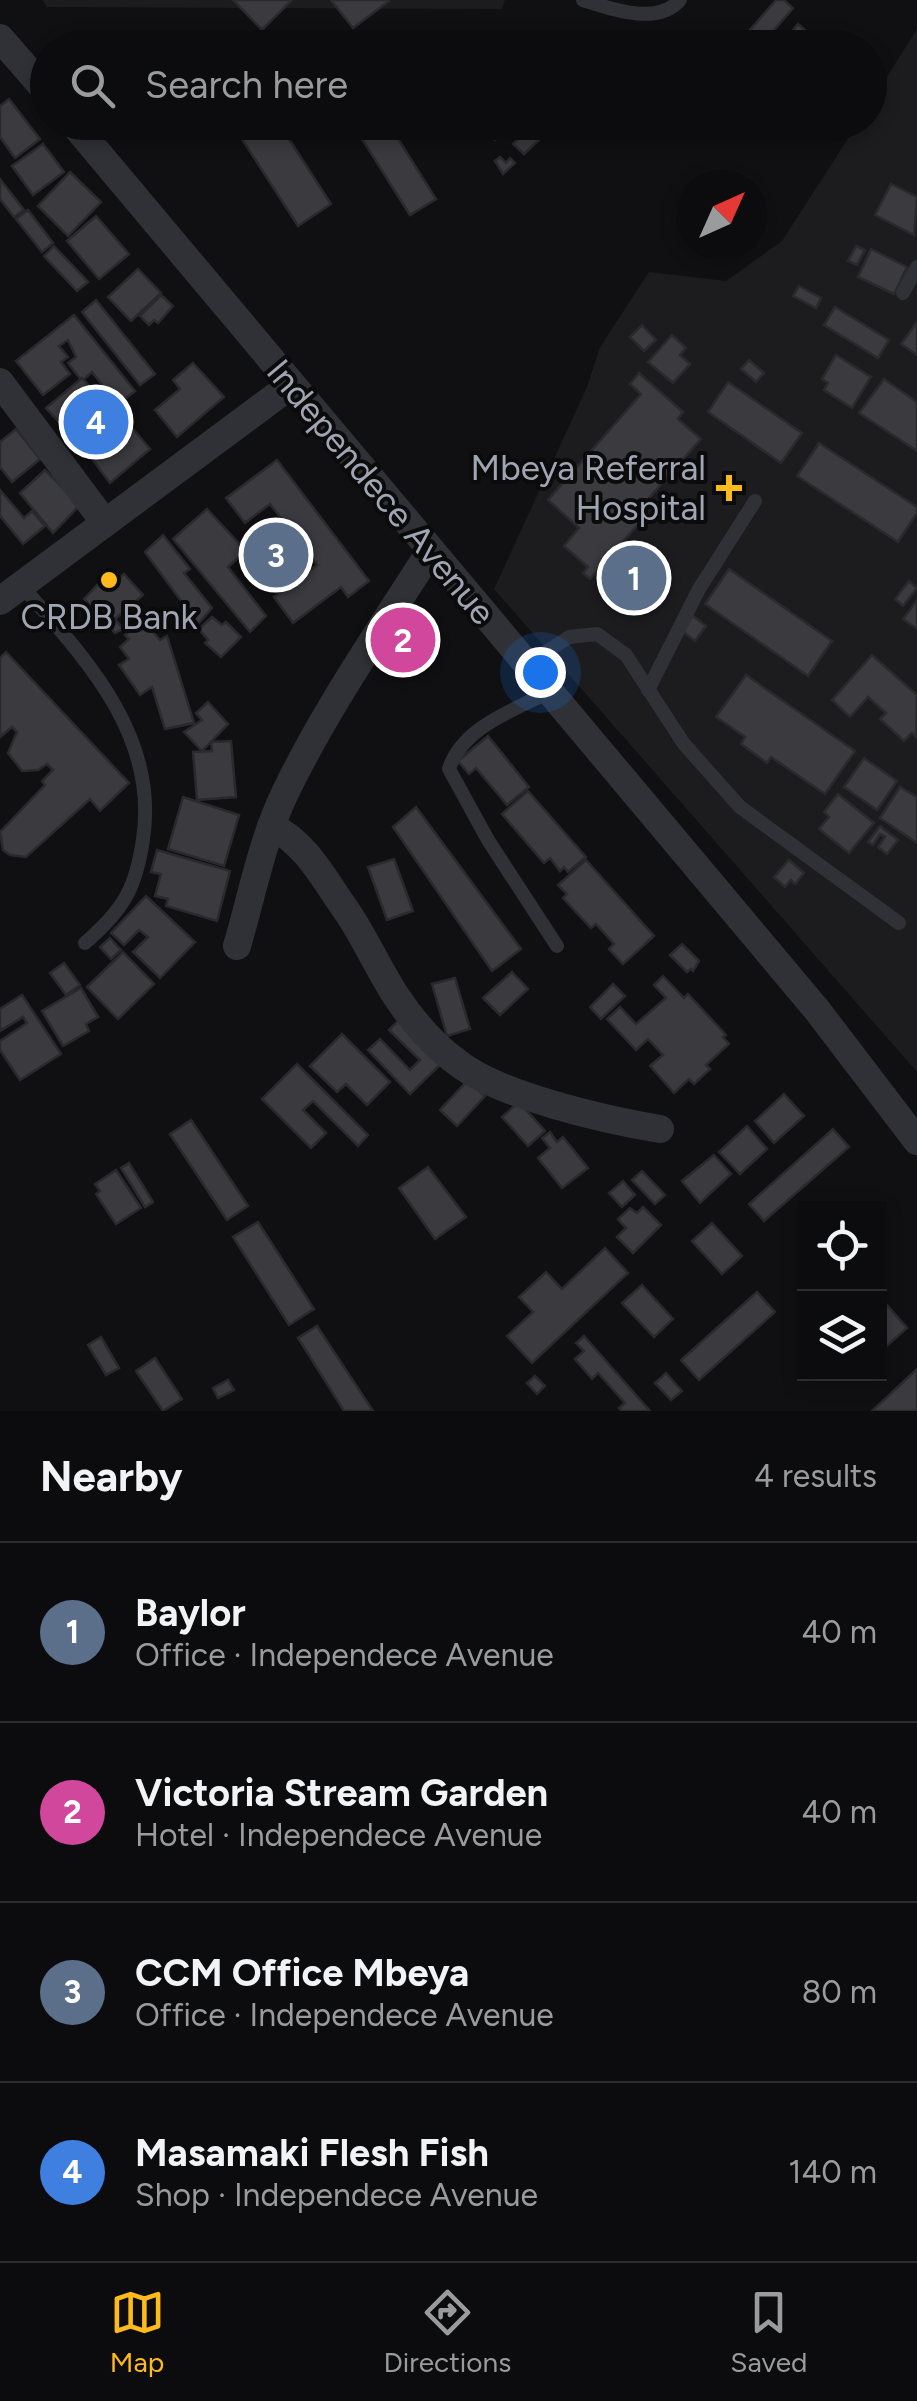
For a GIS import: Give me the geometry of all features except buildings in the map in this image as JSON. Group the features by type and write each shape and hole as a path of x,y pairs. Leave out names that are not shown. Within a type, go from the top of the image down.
{"street":[{"path":"0,38 30,73"},
{"name":"Independece Avenue","path":"87,140 817,1010 917,1142"},
{"path":"0,382 105,523"},
{"path":"10,593 290,385"},
{"path":"237,946 271,826 307,752 431,550"},
{"path":"271,826 287,834 312,860 371,949 396,996 427,1034 459,1064 486,1079 559,1105 660,1130"}],"lane":[{"path":"583,0 628,12 655,14 680,0"},
{"path":"903,293 917,268"},
{"path":"648,690 699,589 755,501"},
{"path":"10,593 79,651 110,694 143,771 147,814 134,884 104,927 85,943"},
{"path":"526,665 569,637 597,634 626,654 684,744 740,807 899,923"},
{"path":"548,692 472,734 456,750 449,769 479,826 558,946"}],"shaded area":[{"path":"42,0 505,0 502,9 47,7"},
{"name":"Mbeya Referral Hospital","path":"917,29 917,1072 494,589 587,387 600,347 649,272 726,281 755,260 767,260 767,252 782,241 847,140 887,140 887,77"}],"place":[{"name":"Masamaki Flesh Fish","path":"96,422"},
{"name":"Mbeya Referral Hospital","path":"729,488"},
{"name":"CCM Office Mbeya","path":"276,555"},
{"name":"Baylor","path":"634,578"},
{"name":"CRDB Bank","path":"109,580"},
{"name":"Victoria Stream Garden","path":"403,640"}]}
